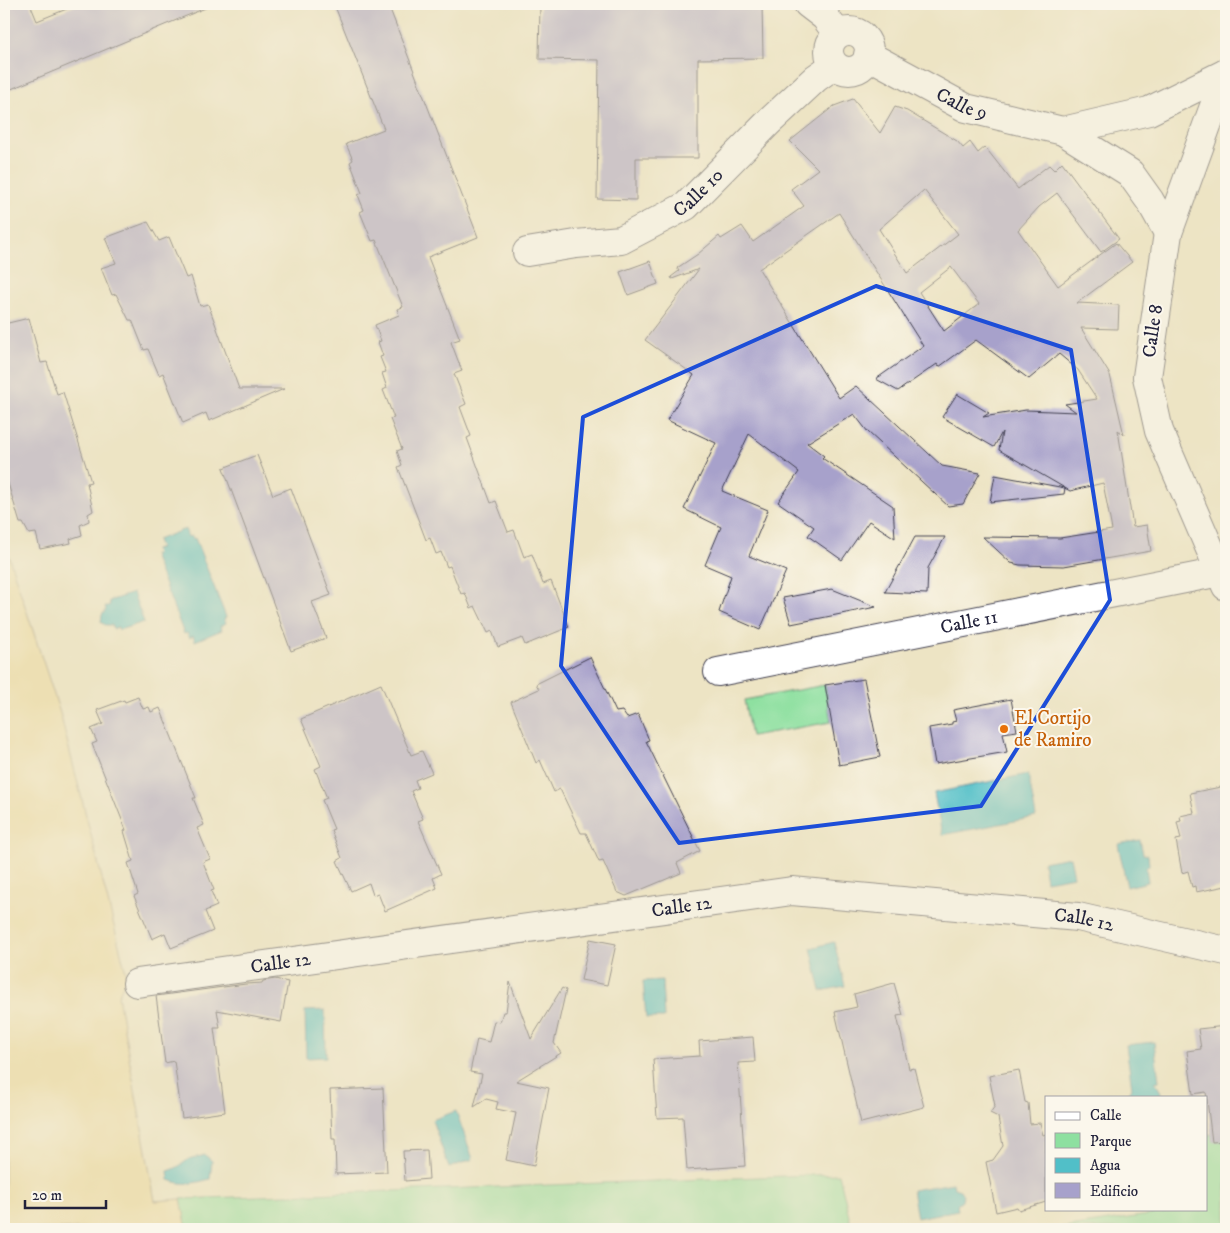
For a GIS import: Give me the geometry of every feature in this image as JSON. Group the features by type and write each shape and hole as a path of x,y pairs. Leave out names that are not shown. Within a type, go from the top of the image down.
{"street":[{"path":"808,4 825,17 837,33"},
{"path":"851,30 864,37 870,50 868,55 865,64 853,72 838,70 833,66 828,44 837,33 851,30"},
{"name":"Calle 9","path":"868,55 966,108 1063,131 1130,173 1150,201 1168,233"},
{"name":"Calle 10","path":"527,252 576,244 621,240 686,206 777,115 816,78 833,66"},
{"name":"Calle 9","path":"1063,131 1149,111 1226,73"},
{"name":"Calle 8","path":"1223,579 1159,432 1147,377 1168,233 1226,73"},
{"name":"Calle 11","path":"718,672 1223,579"},
{"name":"Calle 12","path":"137,983 792,891 1078,917 1226,950"}],"highlighted area":[{"path":"876,286 1071,350 1110,600 981,806 679,843 561,666 583,417"}],"green space":[{"path":"825,685 831,722 751,736 744,700"},
{"path":"1226,1132 1226,1229 1057,1229 1180,1210 1208,1210 1208,1135"},
{"path":"839,1174 852,1229 187,1229 181,1199"}],"sand":[{"path":"4,542 60,713 127,977 118,996 155,1201 181,1199 187,1229 4,1229"}],"water":[{"path":"185,529 188,537 192,536 193,539 195,538 226,617 224,619 226,623 220,626 222,630 195,641 193,636 189,638 187,633 184,634 153,555 156,554 155,550 160,548 157,540"},
{"path":"133,593 144,622 119,630 118,627 113,629 112,625 105,625 101,622 102,615 106,610 105,607 110,605 109,601"},
{"path":"1028,774 1036,817 942,835 934,793"},
{"path":"1140,840 1143,854 1148,855 1149,865 1146,868 1148,882 1127,887 1118,844"},
{"path":"1070,857 1074,876 1046,881 1043,862"},
{"path":"834,942 845,986 821,991 811,948"},
{"path":"662,980 664,1018 646,1018 643,981"},
{"path":"325,1010 326,1057 306,1058 305,1011"},
{"path":"1154,1042 1159,1081 1155,1082 1161,1092 1159,1096 1126,1096 1132,1088 1126,1045"},
{"path":"456,1111 473,1159 449,1168 432,1120"},
{"path":"205,1155 212,1161 210,1179 194,1183 169,1180 168,1171 189,1159"},
{"path":"953,1183 954,1188 960,1190 963,1195 962,1201 957,1205 958,1210 917,1218 912,1190"}],"building":[{"path":"4,4 30,4 37,21 79,4 215,4 4,92"},
{"path":"334,4 388,4 478,237 428,257 460,339 451,342 462,371 454,374 466,404 460,407 471,436 467,438 491,503 496,501 508,532 514,530 524,557 532,554 543,584 551,581 569,627 525,645 522,638 498,647 492,631 488,633 475,606 471,608 465,593 461,594 450,566 447,567 441,552 436,554 430,538 426,540 398,467 402,465 397,451 402,449 390,419 394,418 383,390 387,388 382,373 386,372 380,357 383,356 378,342 381,341 375,325 399,315 397,309 403,307 376,240 372,241 360,212 364,210 358,195 362,193 350,162 353,160 346,144 384,129"},
{"path":"540,4 762,4 763,58 698,59 698,158 636,158 636,200 597,199 599,60 539,59"},
{"path":"853,99 880,133 895,107 907,111 957,141 963,148 970,142 978,153 985,147 1018,189 1049,165 1054,170 1062,162 1119,239 1101,252 1057,193 1039,207 1018,230 1058,286 1116,243 1132,262 1077,303 1119,305 1118,329 1081,328 1110,375 1124,435 1118,430 1133,527 1147,525 1151,551 1064,566 1020,565 1011,563 983,537 1060,538 1112,530 1103,483 1070,491 999,450 1002,432 994,447 942,417 957,394 989,413 983,417 1026,410 1076,412 1065,404 1097,399 1078,370 1059,354 1029,379 976,340 939,367 937,364 898,391 876,379 923,346 839,213 759,269 839,398 856,386 942,466 980,473 963,504 948,506 868,432 854,414 807,443 824,456 822,458 893,506 895,538 869,521 842,560 808,536 814,527 778,502 799,472 749,434 722,491 768,510 749,556 786,571 760,630 719,612 731,576 705,565 721,527 684,509 716,443 667,420 694,375 645,340 699,269 672,279 671,277 679,271 677,268 698,254 719,236 721,239 742,226 753,242 804,206 791,189 818,169 790,141 834,106","holes":["924,190 958,234 907,273 879,229","951,267 979,304 944,331 919,292"]},
{"path":"148,222 159,241 169,237 186,278 191,276 200,306 208,304 239,389 284,389 209,421 206,413 183,423 163,373 159,375 148,349 144,350 132,320 129,320 116,294 112,295 101,268 116,263 105,238"},
{"path":"650,261 658,284 628,295 620,272"},
{"path":"29,318 41,363 47,362 57,394 63,392 91,482 87,483 93,511 88,514 89,521 80,525 82,535 70,539 71,543 40,549 36,533 29,534 23,523 20,523 4,470 4,324"},
{"path":"257,455 273,495 291,488 331,595 312,602 326,638 291,651 223,468"},
{"path":"995,475 1065,488 1064,494 990,502"},
{"path":"915,537 945,537 928,568 927,594 885,592"},
{"path":"832,589 876,607 791,624 783,598"},
{"path":"590,657 616,712 622,711 627,718 638,714 649,740 646,741 700,851 677,863 681,873 626,896 617,892 603,861 599,862 586,833 581,833 560,789 554,792 540,760 536,763 511,702 539,689 536,684"},
{"path":"864,679 880,757 839,765 825,685"},
{"path":"381,684 411,755 422,751 432,773 415,780 418,788 411,791 423,819 418,821 441,874 433,878 437,888 385,911 378,893 373,895 369,883 351,891 337,861 342,858 331,830 334,829 322,800 327,798 315,769 321,766 301,719"},
{"path":"138,697 143,709 149,707 151,712 160,708 196,798 193,798 204,825 197,828 210,859 203,862 214,890 211,891 217,906 205,911 213,931 171,948 165,933 152,939 134,896 138,894 128,863 133,861 124,831 126,830 92,744 97,742 91,729 103,724 97,710"},
{"path":"1011,699 1017,731 1003,733 1007,752 935,764 929,728 952,724 952,722 956,721 953,710"},
{"path":"1226,786 1226,886 1196,892 1195,886 1192,887 1188,871 1182,873 1176,840 1181,839 1177,822 1181,821 1180,816 1194,813 1190,793"},
{"path":"590,939 616,944 607,985 581,980"},
{"path":"275,979 288,982 281,1022 217,1010 220,1028 214,1028 225,1112 182,1118 174,1061 165,1063 156,996 262,983 263,981"},
{"path":"510,982 531,1039 562,988 566,990 554,1043 561,1053 516,1081 549,1088 534,1166 506,1160 516,1113 496,1109 498,1102 486,1099 474,1107 482,1074 470,1072 477,1039 489,1042 494,1021 500,1022 503,1012 506,1012"},
{"path":"894,983 903,1015 897,1016 909,1069 914,1068 924,1107 861,1123 835,1012 857,1007 854,994"},
{"path":"1226,1026 1226,1141 1212,1142 1208,1096 1206,1092 1193,1094 1187,1051 1201,1049 1198,1029"},
{"path":"753,1037 755,1062 738,1063 745,1166 687,1170 683,1117 657,1118 653,1059 700,1056 699,1041"},
{"path":"1019,1070 1025,1102 1028,1103 1030,1124 1040,1123 1043,1135 1045,1134 1045,1202 1019,1210 1017,1207 996,1212 986,1162 993,1160 1003,1146 998,1117 990,1113 995,1106 989,1076"},
{"path":"383,1088 387,1172 336,1174 330,1090"},
{"path":"427,1150 429,1179 405,1181 403,1151"}],"place":[{"name":"El Cortijo de Ramiro","path":"1004,729"}]}
